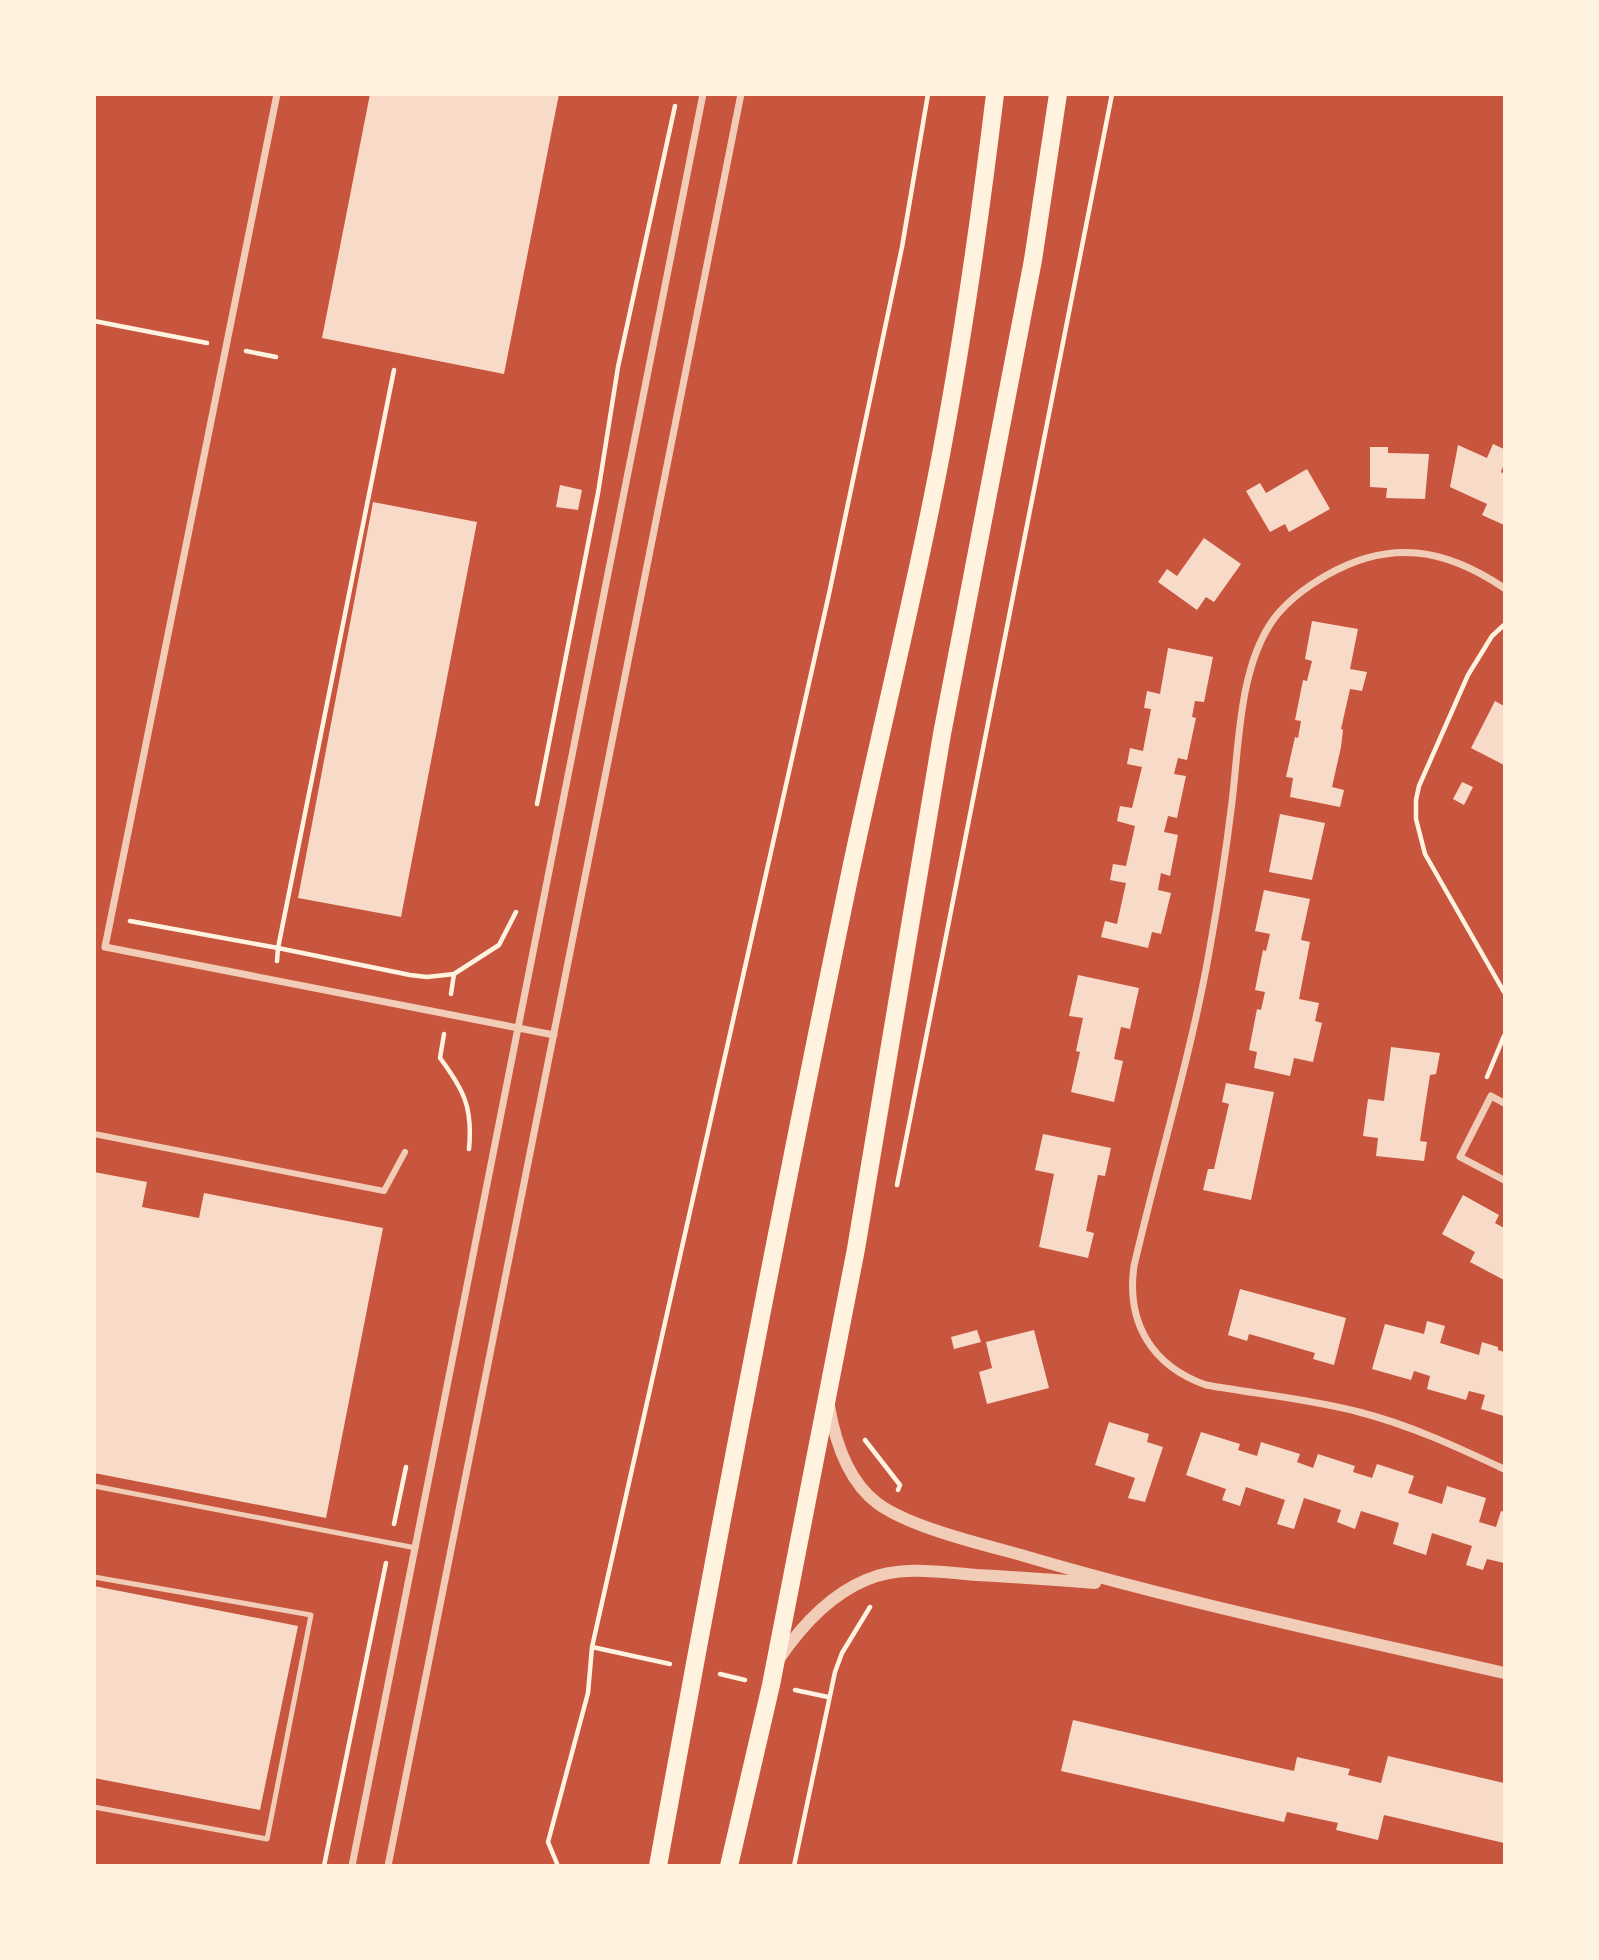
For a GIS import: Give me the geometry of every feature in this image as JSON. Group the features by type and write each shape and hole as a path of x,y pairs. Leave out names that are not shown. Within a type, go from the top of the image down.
{"main road":[{"path":"658,1866 692,1668 802,1110 934,492 966,309 995,94"},
{"path":"729,1866 757,1750 868,1180 944,720 1033,260 1058,94"}],"street":[{"path":"277,94 105,947 554,1035"},
{"path":"352,1866 703,94"},
{"path":"388,1866 741,94"},
{"path":"1504,588 1478,572 1448,559 1417,552 1389,553 1346,564 1304,589 1285,606 1263,636 1252,664 1246,692 1231,814 1209,954 1185,1069 1134,1266 1131,1297 1133,1311 1155,1350 1172,1368 1194,1381 1329,1405 1379,1418 1446,1442 1504,1469"},
{"path":"1504,1103 1491,1096 1460,1157 1504,1180"},
{"path":"94,1134 384,1191 405,1152"},
{"path":"827,1394 838,1443 852,1475 868,1495 892,1513 989,1546 1120,1584 1504,1673"},
{"path":"774,1666 790,1642 821,1611 852,1588 879,1575 904,1571 1120,1584"}],"lane":[{"path":"94,1486 416,1548"},
{"path":"94,1577 311,1615 267,1839 94,1807"}],"path":[{"path":"536,811 598,493 618,367 678,94"},
{"path":"558,1866 548,1842 588,1693 592,1647 829,594 902,247 928,94"},
{"path":"896,1192 1112,94"},
{"path":"94,321 276,357"},
{"path":"274,980 278,948 394,370"},
{"path":"1504,625 1492,636 1468,675 1430,758 1416,800 1419,839 1425,854 1504,992"},
{"path":"111,917 427,977 454,974 499,944 515,916 518,903"},
{"path":"454,974 440,1058 456,1080 470,1115 466,1161"},
{"path":"1491,1096 1486,1076 1504,1036"},
{"path":"860,1429 865,1440 900,1485 892,1513"},
{"path":"324,1866 407,1462"},
{"path":"794,1866 835,1672 842,1653 872,1602 879,1575"}],"building":[{"path":"370,94 559,94 504,374 322,338"},
{"path":"1493,444 1504,449 1501,472 1504,474 1504,525 1482,515 1487,504 1450,487 1458,445 1487,458"},
{"path":"1370,447 1388,447 1388,453 1429,454 1425,499 1386,498 1387,488 1370,487"},
{"path":"1307,469 1330,509 1289,532 1285,524 1270,532 1246,491 1260,483 1266,493"},
{"path":"560,485 582,490 578,510 556,507"},
{"path":"373,502 477,522 401,917 298,898"},
{"path":"1204,538 1241,564 1214,602 1206,597 1197,610 1158,582 1167,569 1177,576"},
{"path":"1312,621 1358,629 1350,669 1367,672 1362,691 1350,689 1341,729 1341,747 1332,787 1344,790 1340,807 1290,797 1293,778 1286,777 1301,721 1295,720 1303,680 1307,681 1312,661 1305,659"},
{"path":"1168,648 1213,657 1204,702 1195,701 1192,717 1196,718 1187,760 1178,758 1174,774 1186,776 1177,818 1168,816 1164,832 1178,835 1170,876 1161,873 1158,890 1171,893 1161,934 1152,932 1148,948 1101,937 1105,921 1117,924 1126,883 1110,880 1113,864 1126,866 1135,826 1117,821 1120,806 1132,808 1142,767 1127,764 1130,748 1143,751 1151,709 1144,708 1147,691 1160,694"},
{"path":"1495,701 1504,706 1504,765 1471,748"},
{"path":"1462,782 1473,787 1464,805 1453,799"},
{"path":"1280,814 1325,823 1312,880 1269,872"},
{"path":"1264,890 1310,899 1301,940 1310,942 1299,999 1319,1003 1315,1021 1322,1023 1313,1062 1294,1058 1290,1076 1254,1068 1257,1052 1249,1050 1257,1009 1261,1010 1265,992 1255,990 1263,950 1266,951 1270,934 1255,931"},
{"path":"1078,975 1139,988 1130,1029 1121,1027 1114,1059 1123,1061 1114,1102 1071,1092 1080,1052 1076,1051 1083,1018 1069,1016"},
{"path":"1391,1047 1440,1053 1436,1074 1430,1075 1425,1107 1420,1141 1427,1142 1424,1161 1376,1156 1378,1138 1363,1136 1368,1099 1384,1101"},
{"path":"1226,1083 1274,1092 1251,1200 1203,1190 1208,1169 1214,1169 1229,1104 1222,1102"},
{"path":"1043,1134 1111,1148 1105,1176 1098,1175 1086,1231 1094,1233 1088,1258 1039,1247 1054,1174 1035,1170"},
{"path":"94,1172 147,1182 142,1207 199,1218 204,1193 383,1228 326,1518 94,1473"},
{"path":"1463,1195 1499,1215 1495,1223 1504,1228 1504,1280 1470,1262 1475,1252 1442,1234"},
{"path":"1240,1289 1346,1318 1334,1365 1313,1359 1315,1353 1249,1334 1247,1341 1228,1335"},
{"path":"1427,1321 1445,1326 1440,1343 1479,1355 1482,1342 1504,1352 1504,1416 1481,1409 1485,1395 1469,1391 1466,1400 1427,1389 1430,1376 1414,1371 1411,1380 1372,1369 1385,1324 1424,1334"},
{"path":"977,1330 981,1342 954,1349 951,1337"},
{"path":"1034,1330 1049,1388 987,1404 979,1372 992,1368 986,1342"},
{"path":"1109,1422 1149,1434 1147,1442 1163,1447 1145,1502 1128,1498 1135,1478 1095,1465"},
{"path":"1201,1432 1240,1444 1238,1450 1257,1456 1261,1442 1300,1454 1297,1462 1313,1468 1318,1454 1355,1466 1353,1472 1372,1478 1377,1464 1414,1476 1408,1493 1442,1504 1447,1486 1486,1498 1479,1522 1496,1527 1501,1511 1504,1512 1504,1563 1487,1559 1483,1570 1466,1565 1472,1546 1432,1533 1426,1555 1393,1544 1399,1523 1361,1511 1355,1529 1337,1522 1341,1510 1304,1498 1294,1529 1277,1524 1285,1500 1246,1487 1240,1506 1222,1500 1226,1489 1186,1475"},
{"path":"94,1586 298,1626 260,1810 94,1778"},
{"path":"1073,1720 1294,1771 1297,1757 1350,1769 1348,1775 1381,1783 1388,1756 1504,1783 1504,1843 1384,1815 1378,1840 1336,1830 1338,1823 1287,1812 1284,1822 1061,1771"}]}
